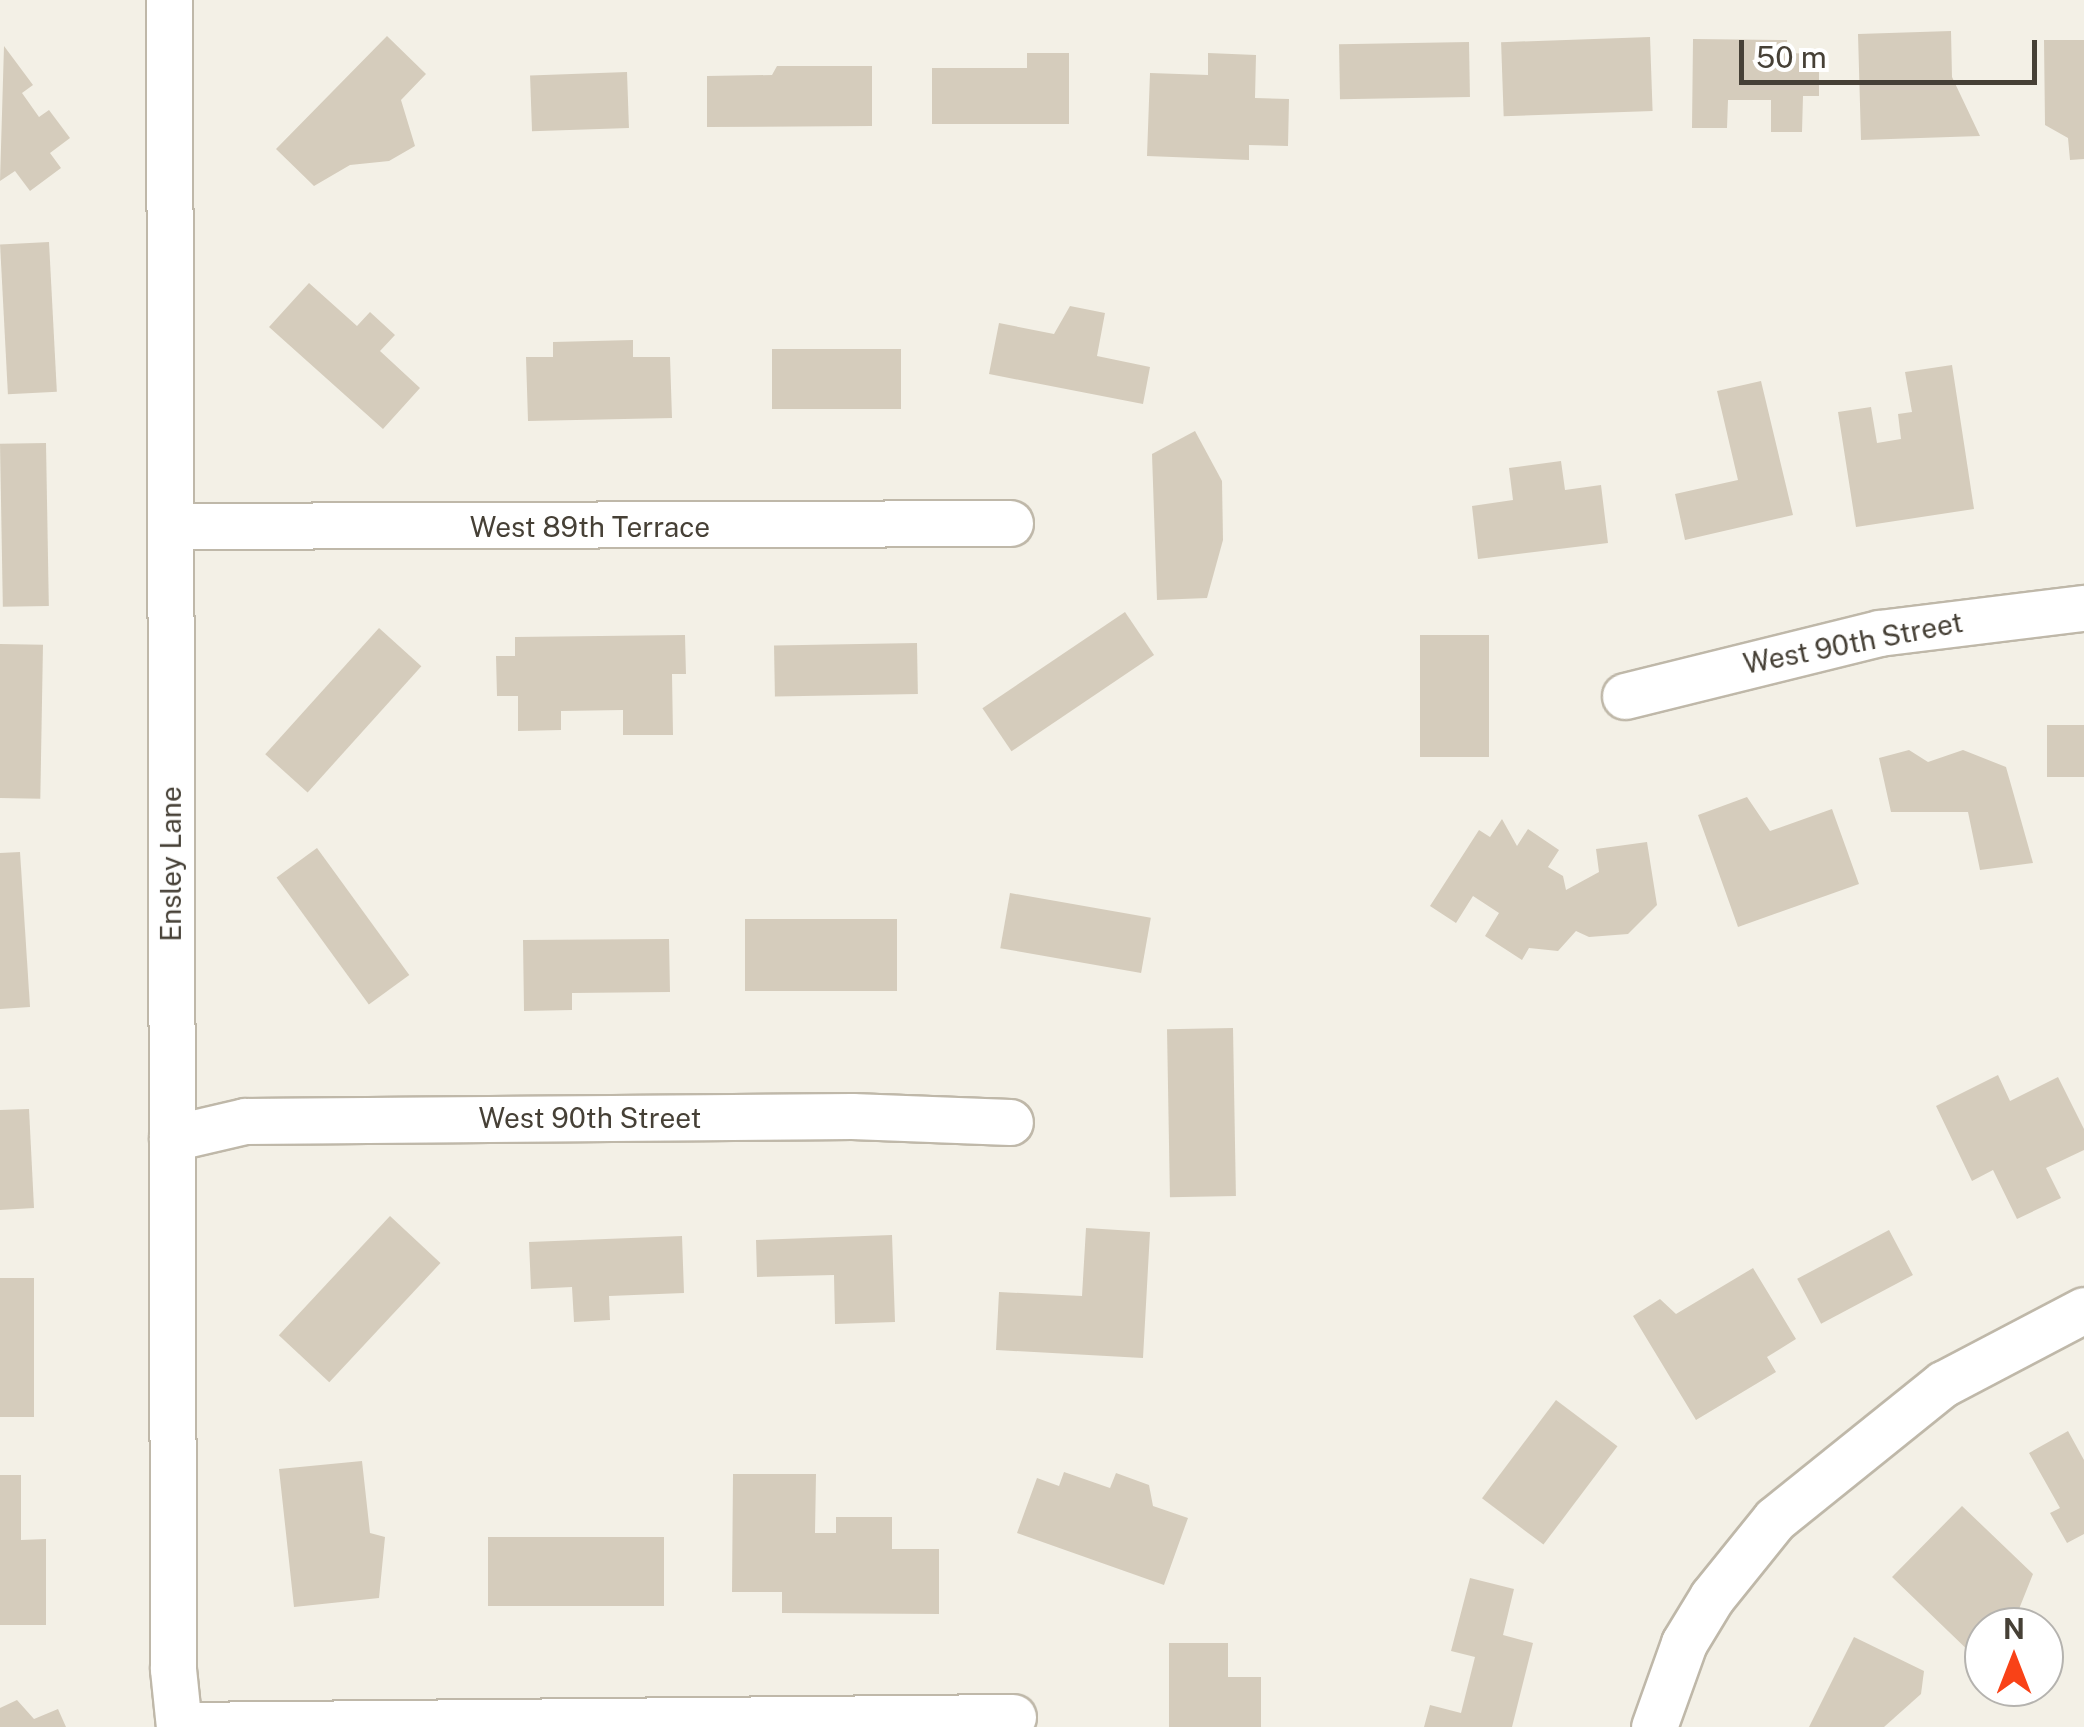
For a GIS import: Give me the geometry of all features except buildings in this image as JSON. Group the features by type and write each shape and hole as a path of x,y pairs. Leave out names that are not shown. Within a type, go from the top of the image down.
{"street":[{"name":"Ensley Lane","path":"169,0 173,1669 179,1726"},
{"name":"West 89th Terrace","path":"171,526 1010,523"},
{"name":"West 90th Street","path":"1624,696 1879,633 2084,608"},
{"name":"West 90th Street","path":"172,1138 245,1121 852,1116 1010,1122"},
{"path":"1654,1727 1684,1643 1712,1597 1775,1519 1943,1384 2084,1310"},
{"path":"179,1726 1013,1717"}]}
